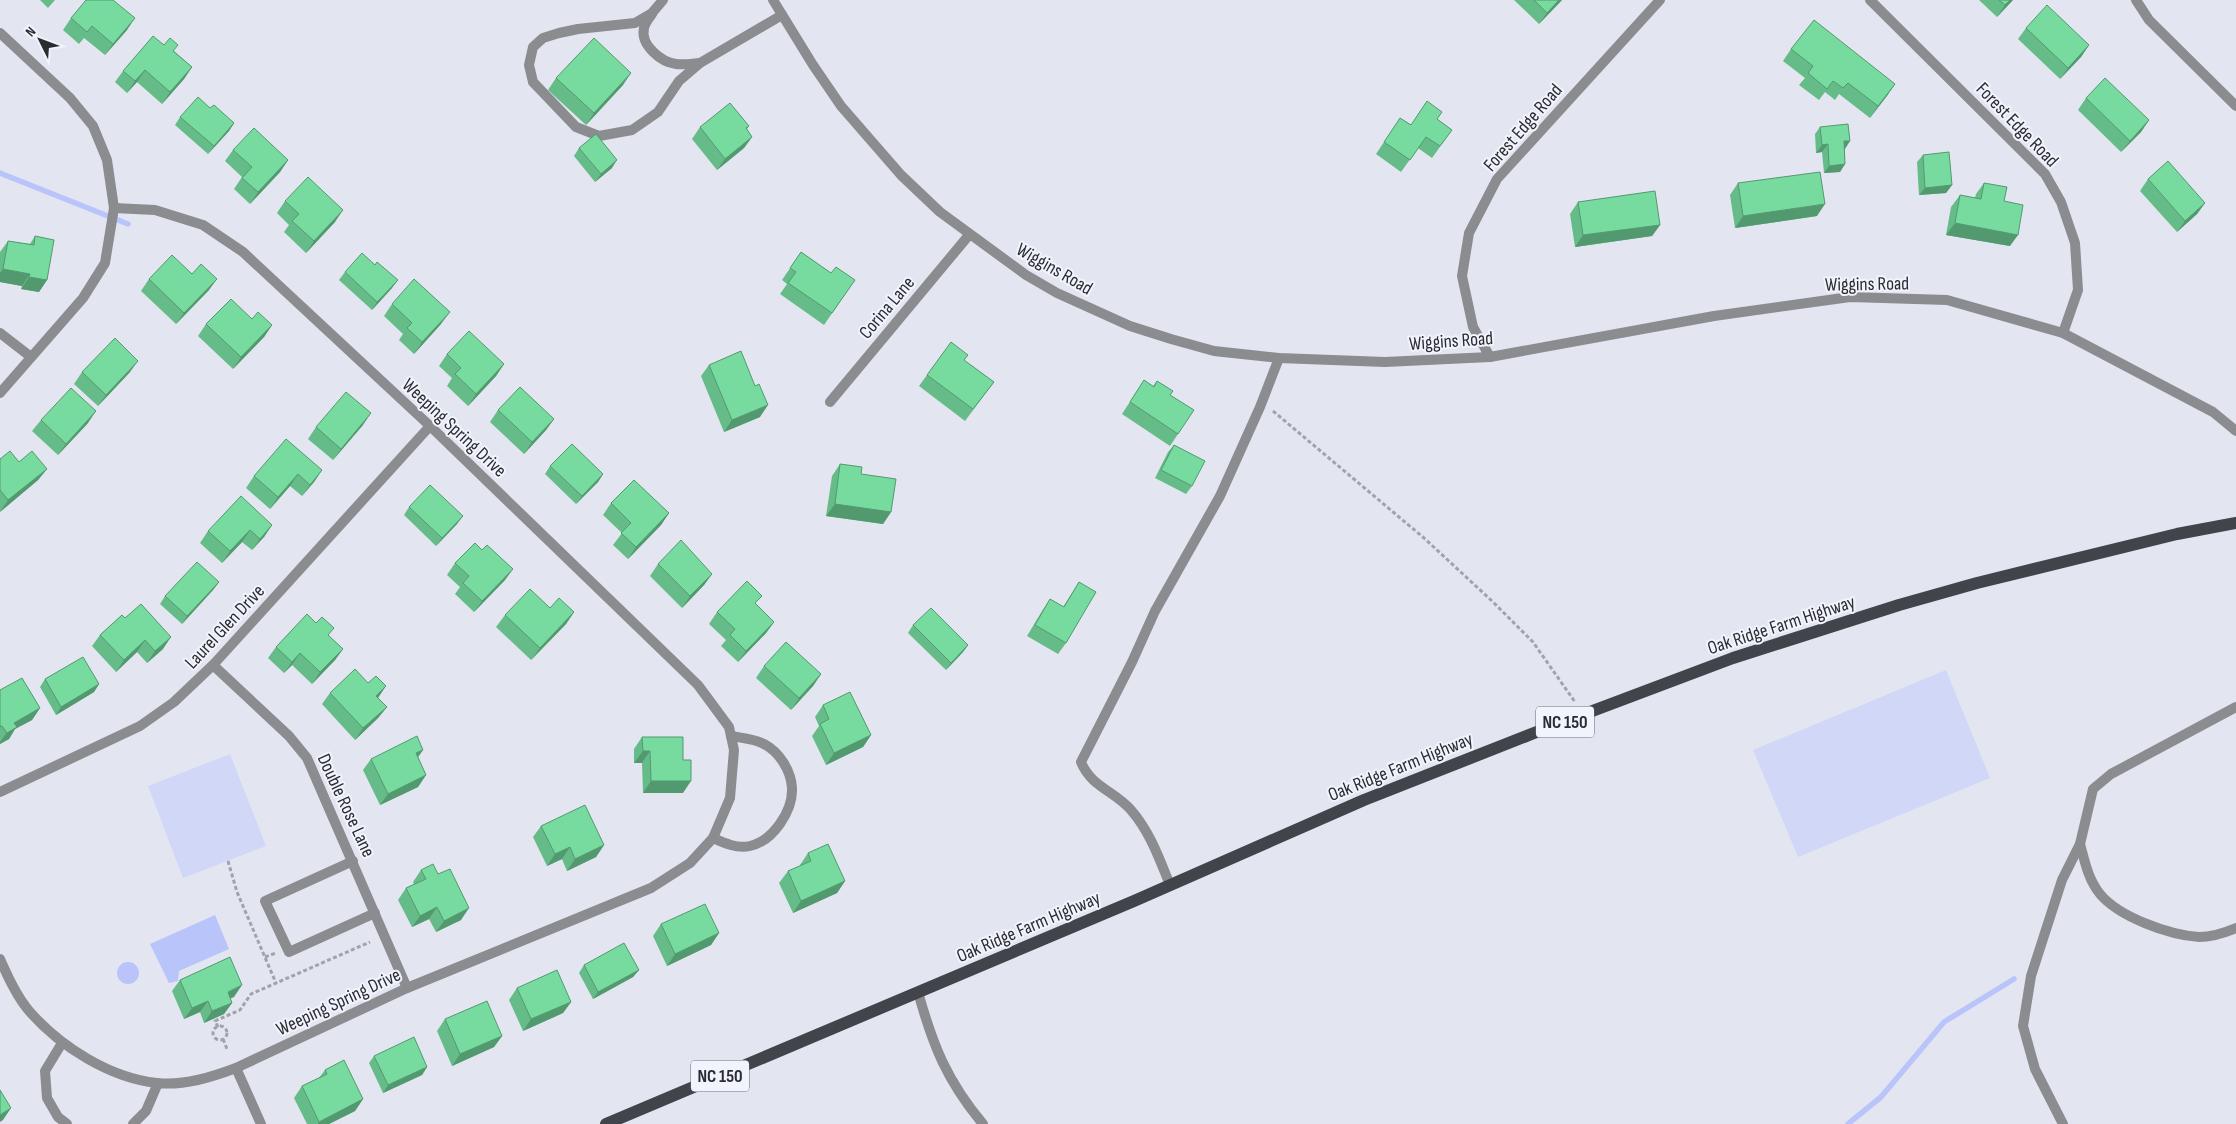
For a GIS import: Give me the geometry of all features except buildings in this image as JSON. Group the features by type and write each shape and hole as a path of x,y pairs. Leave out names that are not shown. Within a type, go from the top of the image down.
{"main road":[{"name":"Oak Ridge Farm Highway","path":"606,1124 1170,885 1364,800 1733,658 1899,605 2054,563 2177,534 2236,523"}],"street":[{"path":"662,0 644,27 644,36 647,44 654,52 675,64 700,63"},
{"name":"Wiggins Road","path":"773,0 813,65 865,135 901,175 940,212 1026,275 1057,293 1130,326 1214,351 1279,358 1385,362 1490,357 1714,316 1850,297 1947,300 2063,333 2213,412 2236,431"},
{"name":"Forest Edge Road","path":"1490,357 1473,327 1462,276 1469,233 1497,179 1660,0"},
{"name":"Forest Edge Road","path":"1870,0 2045,174 2061,202 2075,243 2078,290 2063,333"},
{"path":"2136,0 2149,20 2236,106"},
{"path":"652,13 635,23 578,28 543,38 533,47 529,65 533,82 576,127 599,136 632,130 658,112 679,81 700,63 782,15"},
{"path":"0,33 70,98 93,126 108,160 114,208 105,263 83,298 0,393"},
{"name":"Weeping Spring Drive","path":"0,958 12,984 29,1011 62,1043 94,1062 125,1075 158,1083 192,1081 236,1068 407,988 651,888 690,863 713,838 730,798 734,750 729,727 698,684 430,426 243,252 203,225 154,210 114,208"},
{"name":"Corina Lane","path":"830,402 969,235"},
{"path":"0,332 31,356"},
{"path":"1170,885 1153,840 1130,808 1086,774 1081,762 1132,662 1155,611 1220,496 1262,402 1279,358"},
{"name":"Laurel Glen Drive","path":"0,792 140,726 174,702 213,665 430,426"},
{"name":"Double Rose Lane","path":"213,665 289,736 308,758 407,988"},
{"path":"2063,1124 2035,1069 2023,1026 2031,976 2062,880 2080,844 2093,789 2110,774 2236,707"},
{"path":"713,838 729,845 749,847 760,842 774,831 787,813 792,788 786,766 775,751 762,742 731,736"},
{"path":"2080,844 2088,876 2100,894 2122,913 2164,930 2199,937 2223,934 2236,928"},
{"path":"353,861 265,901 289,952 375,913"},
{"path":"918,992 930,1035 944,1069 957,1090 983,1124"},
{"path":"62,1043 45,1071 47,1098 58,1117 67,1124"},
{"path":"236,1068 261,1124"},
{"path":"133,1124 146,1111 158,1083"}],"path":[{"path":"1262,402 1424,538 1492,601 1533,642 1584,715"},
{"path":"228,861 237,892 276,983"},
{"path":"223,1039 227,1034 226,1029 218,1027 215,1021 240,1010 248,996 370,942"},
{"path":"218,1027 214,1032 214,1036 219,1040 223,1039"},
{"path":"223,1039 227,1049"}],"shaded area":[{"path":"1946,670 1990,778 1798,857 1753,750"},
{"path":"230,754 266,846 183,878 148,786"}],"water":[{"path":"215,915 229,949 179,971 178,981 169,983 150,944"},
{"path":"128,962 136,965 139,973 136,981 128,984 120,981 117,973 120,965"}],"waterway":[{"path":"0,173 128,224"},
{"path":"1848,1124 1881,1097 1944,1022 2014,979"}]}
